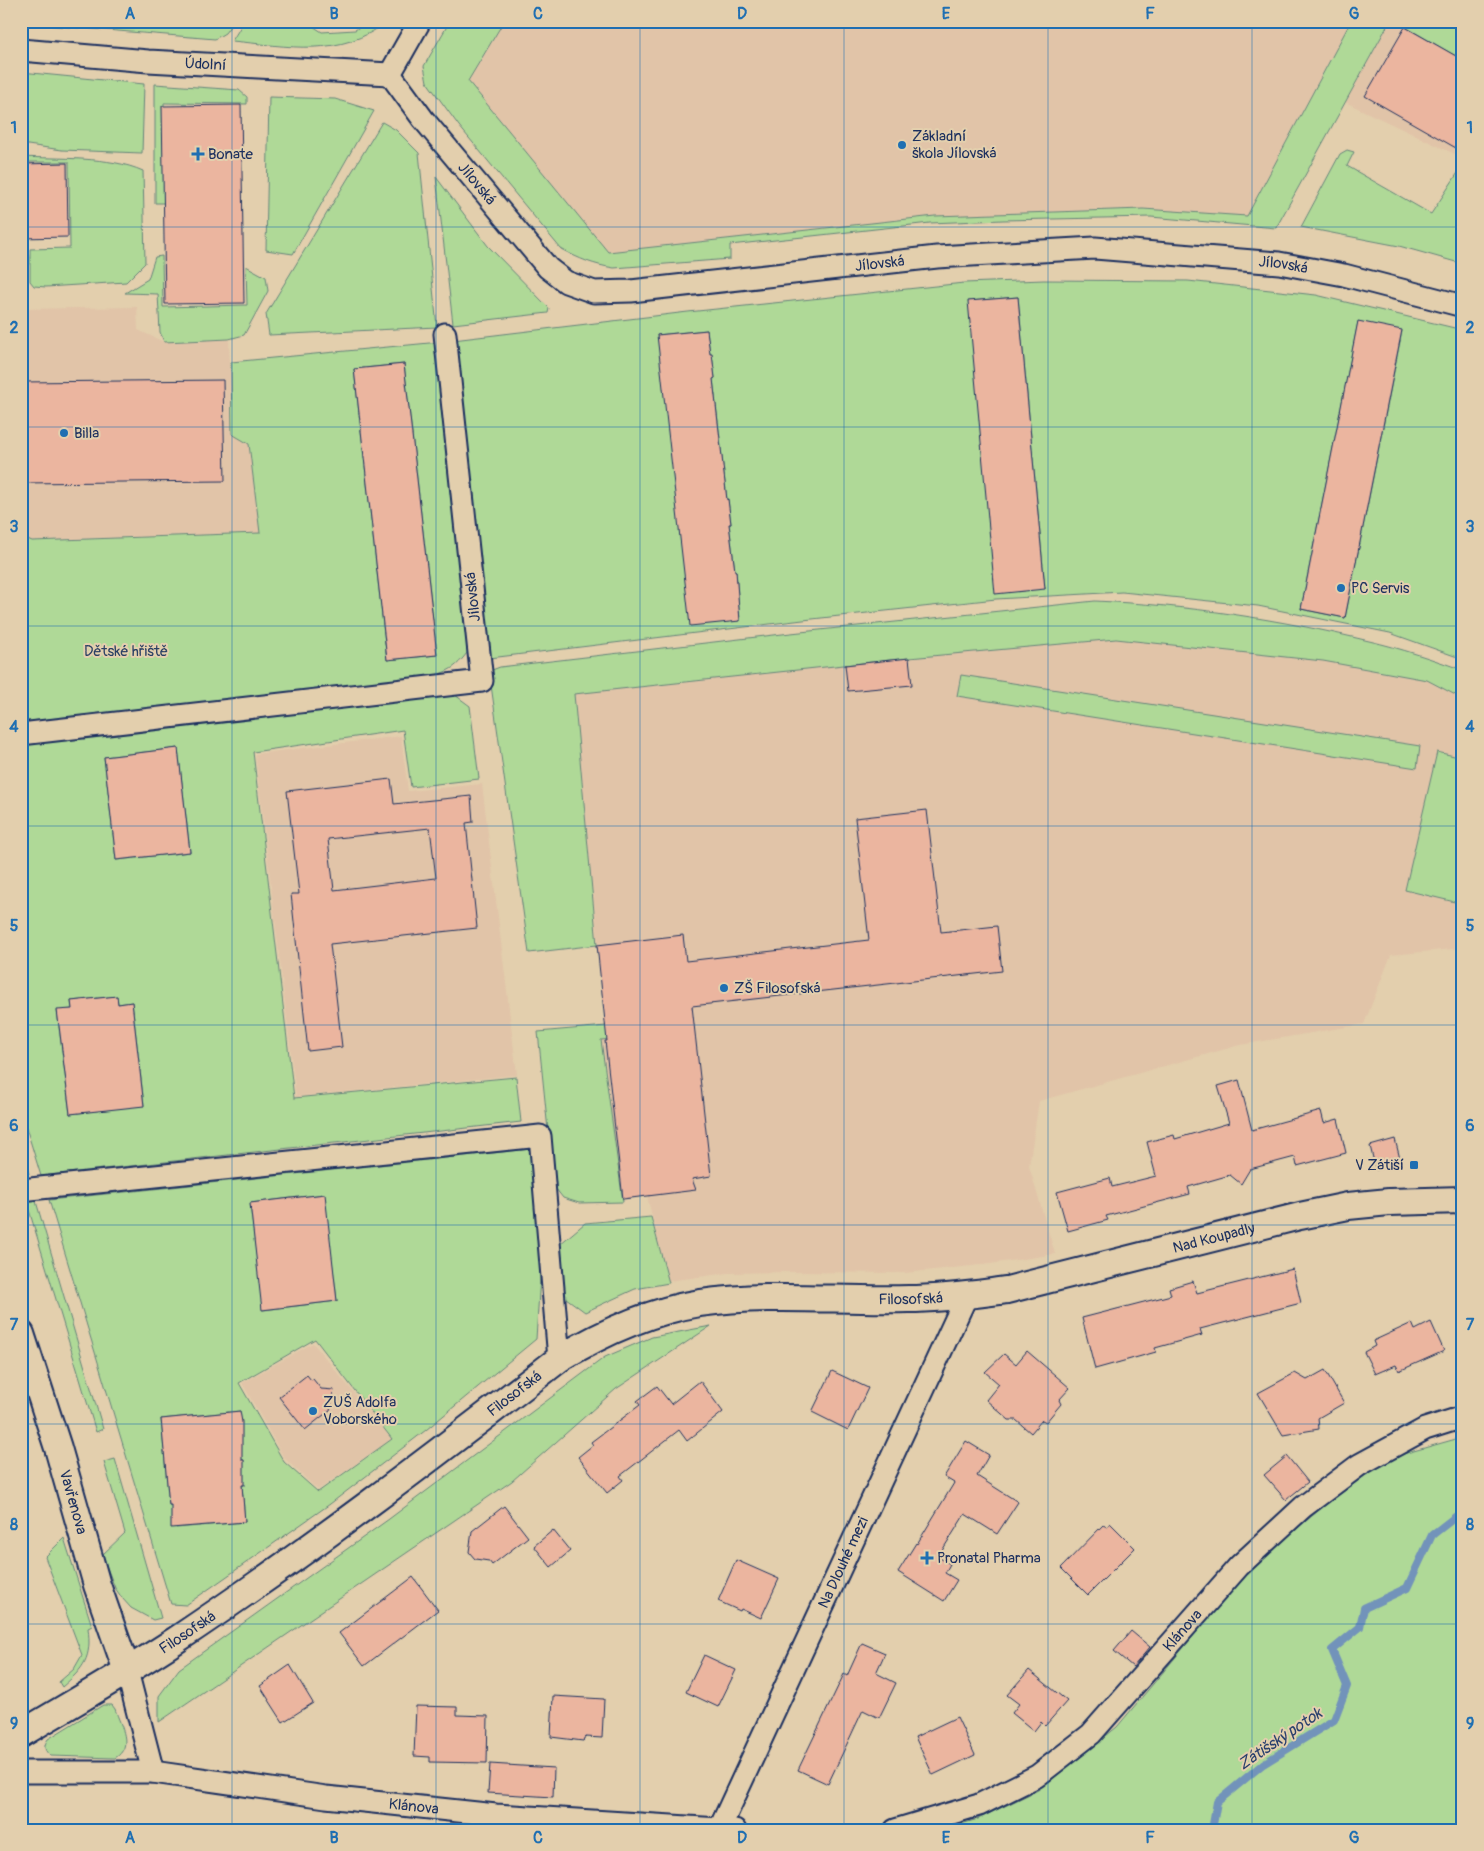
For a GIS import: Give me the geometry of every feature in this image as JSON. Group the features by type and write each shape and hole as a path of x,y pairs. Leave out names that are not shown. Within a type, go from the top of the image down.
{"street":[{"path":"390,74 420,21"},
{"name":"Údolní","path":"21,50 148,61 390,74"},
{"name":"Jílovská","path":"390,74 448,148 548,268 566,282 594,292 654,289 937,257 1095,248 1279,263 1344,275 1463,306"},
{"name":"Jílovská","path":"21,734 482,681 445,334"},
{"path":"21,1190 540,1136 559,1359"},
{"name":"Nad Koupadly","path":"967,1296 1008,1290 1300,1216 1348,1206 1389,1202 1463,1200"},
{"name":"Filosofská","path":"127,1671 240,1596 402,1480 559,1359 585,1343 645,1318 698,1304 766,1298 908,1300 967,1296"},
{"name":"Na Dlouhé mezi","path":"725,1829 967,1296"},
{"name":"Vavřenova","path":"22,1344 58,1448 97,1585 127,1671"},
{"name":"Klánova","path":"895,1830 978,1805 1037,1776 1091,1734 1239,1566 1303,1507 1359,1465 1425,1429 1463,1417"},
{"path":"21,1734 127,1671 153,1772"},
{"name":"Klánova","path":"21,1772 153,1772 326,1797 496,1816 725,1829"}],"shaded area":[{"name":"Základní škola Jílovská","path":"504,21 1351,21 1247,216 1143,209 926,217 608,252 468,81"},
{"path":"1390,21 1395,21 1463,60 1463,158 1345,102"},
{"path":"137,307 138,330 164,342 229,339 232,434 249,444 260,533 32,541 21,536 21,309"},
{"path":"1116,639 1323,661 1427,680 1463,699 1463,948 1391,955 1364,1024 1240,1045 1039,1101 1029,1166 1055,1254 990,1264 905,1273 728,1273 668,1281 647,1196 623,1198 601,1040 623,1038 606,1026 573,694 909,658"},
{"path":"401,736 408,791 482,784 517,1075 296,1097 255,754"},
{"name":"ZUŠ Adolfa Voborského","path":"313,1343 392,1439 318,1490 284,1458 242,1383"}],"green space":[{"path":"21,21 234,21 225,33 215,39 21,23"},
{"path":"244,21 305,21 322,32 355,30 369,21 388,21 370,33 351,41 313,47 293,47 232,41"},
{"path":"450,21 504,21 468,81 608,252 935,216 1143,209 1247,216 1351,21 1390,21 1276,228 1151,217 930,223 730,245 730,259 614,268 587,261 561,249 459,126 427,82 424,66"},
{"path":"1395,21 1463,21 1463,60"},
{"path":"21,72 144,84 142,153 62,150 21,144"},
{"path":"155,84 239,90 247,97 247,104 164,103 165,203 155,203"},
{"path":"269,97 335,99 374,111 293,254 266,250"},
{"path":"382,122 396,130 419,153 437,327 269,335 266,314"},
{"path":"1347,150 1354,152 1347,166 1431,214 1463,165 1463,264 1399,246 1301,227 1340,154"},
{"path":"21,157 100,161 130,166 143,171 145,263 126,282 46,287 34,286 30,281 30,249 70,248 69,162 21,162"},
{"path":"436,177 488,246 549,308 548,313 453,324"},
{"path":"162,256 163,307 247,305 246,266 266,277 268,291 244,335 229,339 164,342 160,332 158,294 125,293 148,279 155,257"},
{"path":"1044,280 1188,281 1316,295 1463,330 1463,659 1390,633 1258,606 1122,592 996,599 490,658 453,340 688,312 964,283","holes":["1018,297 1045,588 1045,589 969,301","1358,322 1402,331 1345,618 1301,609","707,330 715,378 713,379 731,524 729,524 736,571 740,621 657,335"]},
{"name":"Dětské hřiště","path":"440,342 472,646 457,665 440,674 423,678 21,722 21,536 32,541 260,533 249,444 232,434 231,362","holes":["404,364 437,655 387,660 354,369"]},
{"path":"1095,601 1233,614 1301,626 1381,644 1463,670 1463,699 1427,680 1323,661 1116,639 909,658 574,694 597,945 529,953 490,678 492,670 500,667 791,633"},
{"path":"961,675 1420,746 1417,768 957,696"},
{"path":"451,692 470,706 479,779 411,787 403,730 253,752 294,1098 516,1077 521,1122 41,1176 21,1111 21,743","holes":["178,748 190,852 116,860 104,757","117,996 118,1004 132,1002 144,1105 70,1114 57,1011 72,1009 71,1001"]},
{"path":"1437,752 1463,758 1463,904 1405,890"},
{"path":"606,1026 623,1038 601,1040 623,1202 579,1203 563,1198 556,1189 550,1150 538,1032"},
{"path":"21,1146 29,1174 21,1175"},
{"path":"531,1149 541,1261 536,1339 426,1430 330,1504 186,1605 171,1604 49,1200","holes":["324,1194 337,1301 263,1310 250,1203","315,1339 392,1439 318,1492 284,1462 239,1383","240,1411 239,1460 244,1460 241,1484 246,1485 242,1485 245,1522 176,1528 173,1505 169,1505 161,1419"]},
{"path":"35,1198 103,1429 96,1432 26,1200"},
{"path":"651,1217 669,1283 635,1289 585,1312 562,1295 560,1244 585,1223"},
{"path":"711,1326 616,1389 512,1481 159,1722 159,1696 179,1669 389,1519 605,1357 652,1337"},
{"path":"1463,1437 1463,1830 941,1830 978,1819 1038,1790 1117,1727 1252,1566 1324,1506 1389,1458"},
{"path":"115,1459 161,1618 153,1620 131,1608 115,1588 102,1555 125,1533 104,1462"},
{"path":"64,1538 92,1626 88,1628 89,1647 85,1662 76,1674 62,1687 59,1682 74,1669 82,1655 45,1557"},
{"path":"103,1705 112,1705 123,1729 125,1742 121,1753 115,1758 51,1756 47,1752 45,1744 48,1739"}],"building":[{"path":"1405,27 1463,60 1463,152 1365,96"},
{"path":"241,105 244,303 165,304 162,106"},
{"path":"67,163 68,237 21,238 21,164"},
{"path":"1018,297 1045,589 995,594 968,301"},
{"path":"1358,321 1402,330 1345,618 1301,609"},
{"path":"707,330 715,378 713,379 731,524 729,524 736,571 740,621 690,626 657,335"},
{"path":"404,364 437,655 387,660 354,369"},
{"path":"223,380 225,481 21,483 21,382"},
{"path":"909,658 912,685 848,691 845,665"},
{"path":"178,748 190,852 116,860 104,757"},
{"path":"391,779 394,804 471,796 473,822 466,823 477,928 330,944 342,1047 308,1051 291,894 299,894 287,791","holes":["430,828 436,878 334,890 328,839"]},
{"name":"ZŠ Filosofská","path":"927,810 941,932 997,926 1002,971 692,1006 711,1176 692,1179 696,1190 623,1199 605,1041 607,1041 597,945 683,935 686,961 869,940 855,818"},
{"path":"117,996 118,1004 132,1002 144,1106 70,1114 57,1010 72,1009 71,1001"},
{"path":"1239,1080 1252,1130 1321,1111 1324,1123 1338,1119 1346,1153 1297,1166 1295,1157 1250,1169 1241,1184 1230,1175 1188,1187 1190,1194 1106,1216 1108,1220 1068,1231 1057,1192 1110,1178 1112,1187 1156,1176 1147,1142 1174,1135 1175,1139 1229,1123 1218,1086"},
{"path":"1395,1139 1401,1163 1376,1170 1370,1146"},
{"path":"325,1194 337,1301 262,1310 250,1203"},
{"path":"1293,1269 1301,1303 1200,1329 1202,1335 1155,1348 1156,1352 1095,1369 1082,1318 1171,1295 1169,1288 1193,1281 1197,1293"},
{"path":"1431,1322 1444,1351 1399,1371 1396,1365 1375,1374 1364,1352 1375,1346 1373,1341 1412,1323 1415,1330"},
{"path":"1027,1351 1070,1388 1059,1400 1061,1404 1046,1422 1042,1420 1031,1433 1016,1420 1009,1420 986,1400 999,1384 985,1372 1004,1354 1016,1364"},
{"path":"1325,1370 1344,1403 1318,1418 1319,1429 1283,1435 1258,1393 1295,1373 1307,1380"},
{"path":"832,1371 868,1388 848,1430 812,1412"},
{"path":"307,1375 321,1389 334,1390 330,1410 305,1430 279,1397"},
{"path":"700,1381 723,1412 687,1441 679,1430 620,1476 623,1480 607,1493 578,1457 593,1445 591,1442 640,1405 637,1401 657,1386 671,1404"},
{"path":"240,1411 242,1422 242,1460 244,1460 244,1485 242,1485 245,1522 171,1528 171,1505 169,1505 161,1419"},
{"path":"966,1441 989,1455 977,1476 1018,1502 997,1534 965,1514 938,1557 950,1564 945,1573 957,1580 944,1601 898,1572 954,1483 944,1477"},
{"path":"1287,1456 1308,1482 1286,1500 1264,1475"},
{"path":"504,1506 528,1537 492,1565 489,1561 475,1559 469,1552 472,1531"},
{"path":"1110,1523 1135,1548 1088,1595 1061,1568 1103,1525 1107,1527"},
{"path":"553,1530 570,1551 551,1567 534,1546"},
{"path":"736,1560 779,1579 761,1618 718,1601"},
{"path":"413,1577 438,1610 364,1666 339,1633"},
{"path":"1131,1631 1150,1647 1133,1667 1114,1651"},
{"path":"862,1643 885,1653 876,1673 896,1683 879,1718 863,1710 828,1784 798,1770 844,1674 847,1676"},
{"path":"704,1655 736,1670 718,1707 686,1692"},
{"path":"290,1665 313,1703 283,1722 260,1686"},
{"path":"1029,1670 1067,1701 1045,1726 1041,1722 1034,1731 1012,1713 1019,1704 1007,1695"},
{"path":"553,1696 604,1699 602,1738 586,1737 583,1741 551,1737"},
{"path":"416,1706 457,1707 457,1715 488,1716 487,1763 430,1762 430,1757 414,1756"},
{"path":"957,1717 975,1755 933,1775 915,1737"},
{"path":"490,1764 554,1768 553,1797 488,1793"}],"waterway":[{"name":"Zátišský potok","path":"1363,1613 1364,1608 1407,1588 1432,1535 1463,1511"},
{"name":"Zátišský potok","path":"1212,1830 1217,1802 1263,1764 1334,1720 1347,1686 1332,1650 1360,1627 1362,1617"}],"place":[{"name":"Základní škola Jílovská","path":"902,145"},
{"name":"Bonate","path":"198,154"},
{"name":"Billa","path":"64,433"},
{"name":"PC Servis","path":"1341,588"},
{"name":"ZŠ Filosofská","path":"724,988"},
{"name":"V Zátiší","path":"1414,1165"},
{"name":"ZUŠ Adolfa Voborského","path":"313,1411"},
{"name":"Pronatal Pharma","path":"927,1558"}]}
